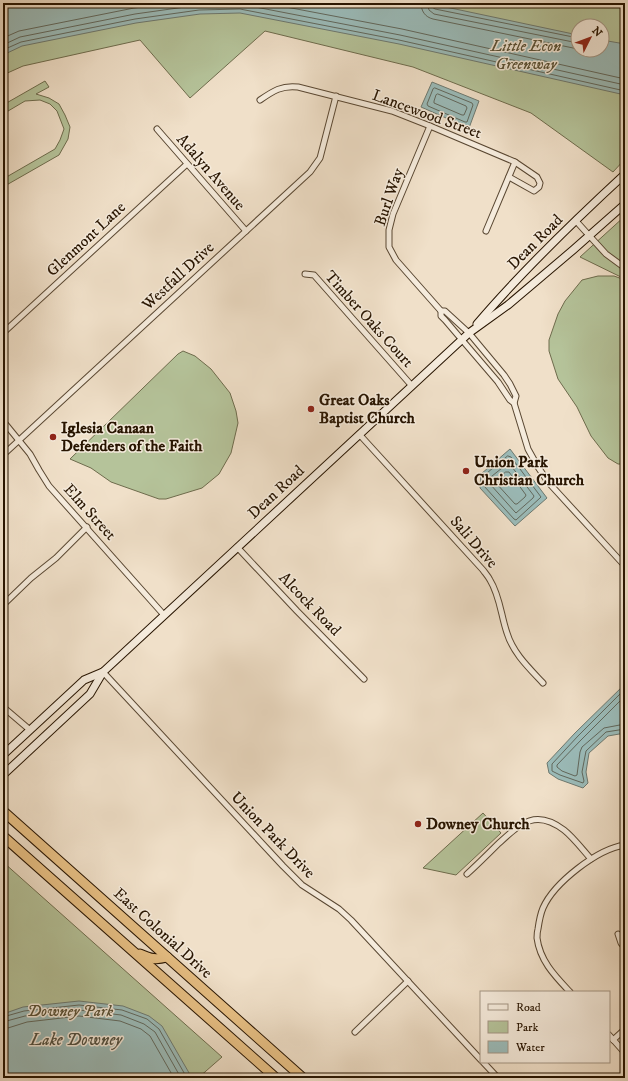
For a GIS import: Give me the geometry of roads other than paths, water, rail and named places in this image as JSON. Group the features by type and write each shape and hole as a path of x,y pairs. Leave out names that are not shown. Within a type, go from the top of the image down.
{"highway":[{"name":"East Colonial Drive","path":"3,811 303,1078"},
{"name":"East Colonial Drive","path":"3,836 276,1078"},
{"path":"131,950 150,958 160,959 167,957"}],"main road":[{"name":"Dean Road","path":"3,775 90,694 103,672 462,340 500,297 625,174"},
{"name":"Dean Road","path":"469,333 508,305 625,204"},
{"name":"Dean Road","path":"3,755 84,680 103,672"}],"street":[{"name":"Lancewood Street","path":"260,100 276,90 290,86 336,96 392,111 515,162 537,177 540,183 539,187 534,191 509,177"},
{"name":"Westfall Drive","path":"3,454 310,172 320,158 336,96"},
{"name":"Burl Way","path":"430,126 393,214 389,230 389,247 396,260 441,310 445,311 469,333 504,375 516,396 514,403 528,449 538,467 548,482 625,566"},
{"name":"Adalyn Avenue","path":"157,129 246,231"},
{"path":"486,231 515,162"},
{"name":"Glenmont Lane","path":"3,333 187,164"},
{"path":"576,221 606,254 625,268"},
{"name":"Timber Oaks Court","path":"305,274 314,275 412,386"},
{"name":"Burl Way","path":"441,310 441,316 498,382 510,400 514,403"},
{"name":"Elm Street","path":"3,421 30,454 50,486 164,615"},
{"name":"Sali Drive","path":"360,434 490,579 495,591 507,634 513,646 520,657 543,683"},
{"path":"3,605 30,578 56,558 87,527"},
{"name":"Alcock Road","path":"237,547 364,679"},
{"name":"Union Park Drive","path":"103,672 283,866 302,885 339,909 351,920 480,1059"},
{"path":"3,707 30,730"},
{"path":"467,874 514,830 531,820 543,820 555,824 565,831 591,859"},
{"path":"569,991 550,971 541,954 537,937 539,921 543,908 553,892 567,878 591,859 605,851 625,845"},
{"path":"618,934 621,944 625,948"},
{"path":"355,1032 408,981"},
{"path":"613,1040 625,1029"},
{"path":"610,1036 625,1053"},
{"path":"484,1063 498,1078"}],"water":[{"path":"13,3 427,3 570,33 570,58 610,58 610,41 625,44 625,95 399,44 240,13 200,14 136,23 22,46 3,55 3,7"},
{"path":"432,82 479,101 469,128 421,107"},
{"path":"510,449 547,498 515,526 480,488 481,474"},
{"path":"625,684 625,733 608,736 589,753 586,772 588,783 583,788 558,779 549,773 547,763"},
{"name":"Lake Downey","path":"79,1001 123,1006 149,1016 162,1026 192,1078 3,1078 3,1014 23,1007"}],"place":[{"name":"Great Oaks Baptist Church","path":"311,409"},
{"name":"Iglesia Canaan Defenders of the Faith","path":"53,437"},
{"name":"Union Park Christian Church","path":"466,471"},
{"name":"Downey Church","path":"418,824"}],"park label":[{"name":"Little Econ Greenway","path":"526,55"},
{"name":"Downey Park","path":"70,1011"}]}
